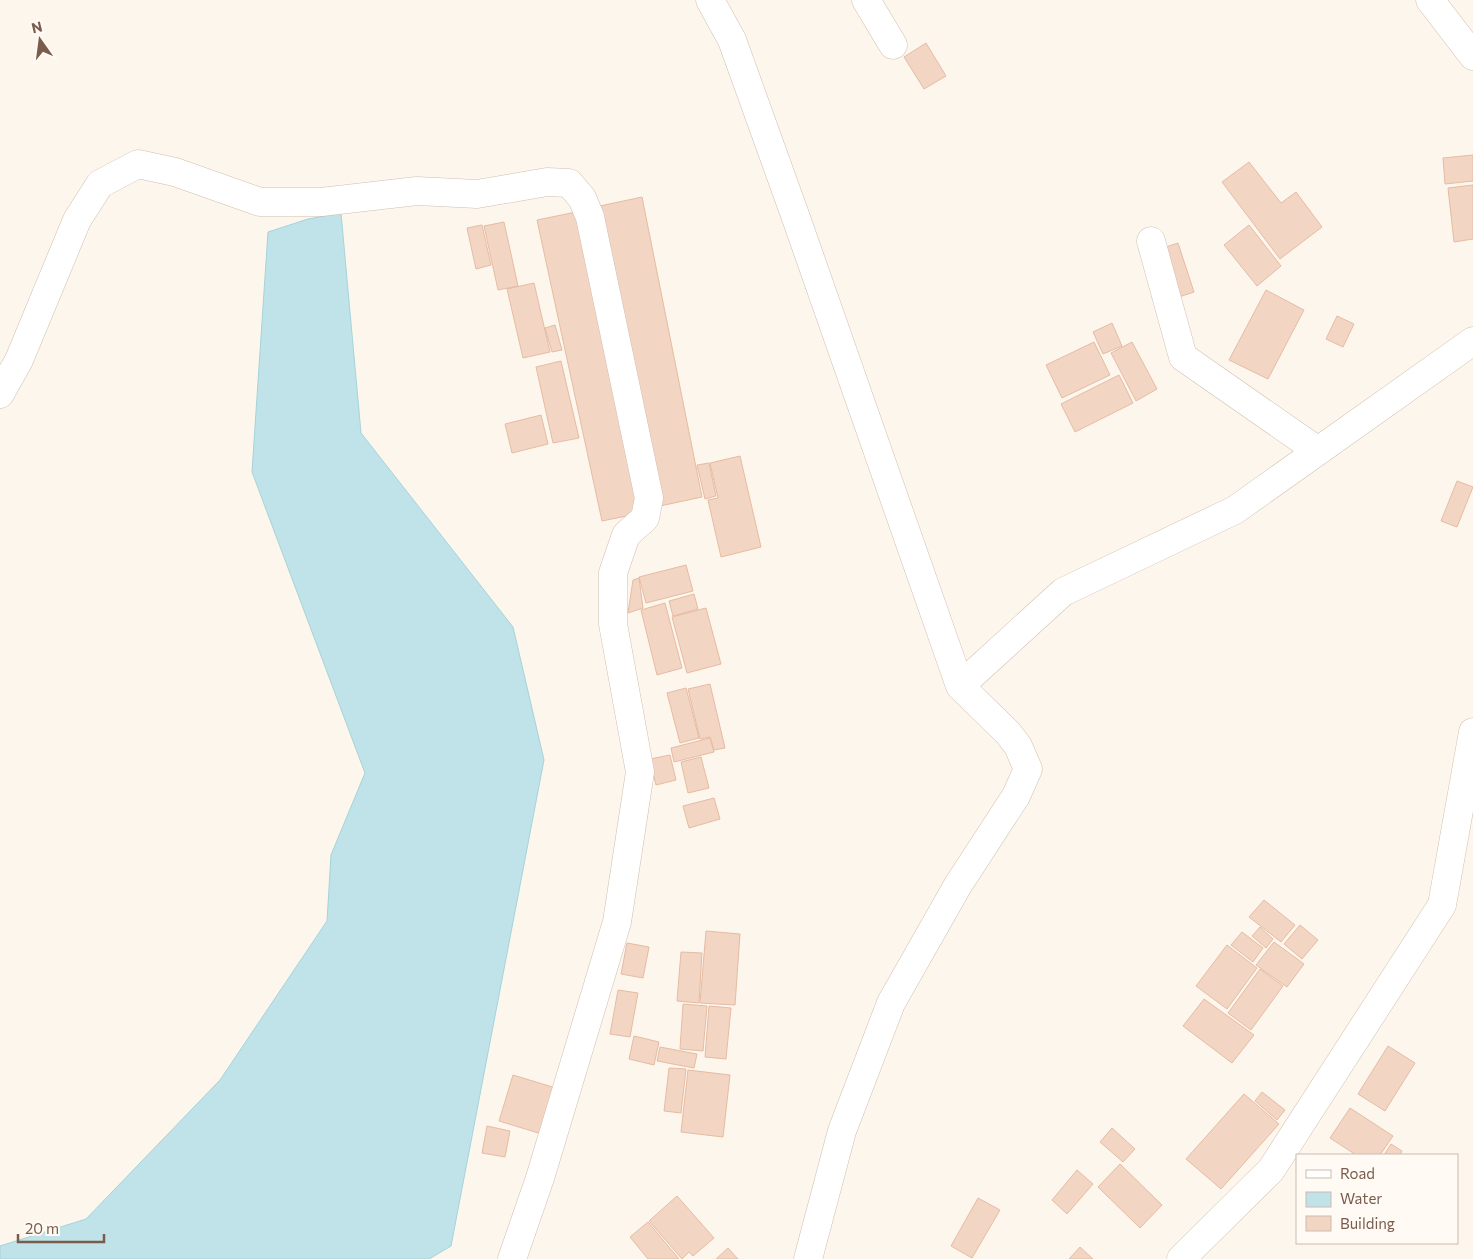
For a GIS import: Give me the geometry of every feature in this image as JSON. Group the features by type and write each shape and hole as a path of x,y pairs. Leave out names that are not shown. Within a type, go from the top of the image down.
{"street":[{"path":"710,0 732,40 960,686 1008,733 1018,746 1028,769 1016,796 958,885 891,1003 842,1130 808,1259"},
{"path":"866,0 893,45"},
{"path":"1430,0 1473,56"},
{"path":"0,394 19,360 77,220 100,184 138,164 175,172 260,202 321,202 417,191 477,194 547,182 569,183 582,198 590,217 649,498 645,518 626,535 612,573 613,624 640,772 618,922 540,1178 512,1259"},
{"path":"1151,241 1183,357 1318,451"},
{"path":"960,686 1063,592 1235,510 1473,341"},
{"path":"1181,1259 1271,1170 1442,905 1473,732"}],"water":[{"path":"341,213 361,433 513,627 544,760 451,1246 429,1259 0,1259 0,1246 86,1219 220,1080 327,921 331,855 365,773 252,472 268,232 308,219"}],"building":[{"path":"926,43 946,76 924,89 904,57"},
{"path":"1473,155 1473,181 1445,184 1443,158"},
{"path":"1249,162 1281,203 1296,192 1322,227 1280,259 1222,182"},
{"path":"1473,185 1473,239 1454,242 1448,188"},
{"path":"642,197 702,497 660,506 600,206"},
{"path":"581,211 646,512 602,521 537,220"},
{"path":"504,222 518,286 498,290 484,226"},
{"path":"482,225 491,265 476,269 467,228"},
{"path":"1249,225 1281,266 1257,286 1224,245"},
{"path":"1178,243 1194,292 1170,300 1154,251"},
{"path":"534,283 550,352 523,358 507,289"},
{"path":"1266,290 1304,310 1268,379 1229,360"},
{"path":"1337,316 1354,324 1343,347 1326,339"},
{"path":"1112,323 1122,346 1103,354 1093,332"},
{"path":"555,325 562,350 552,352 545,328"},
{"path":"1094,342 1110,375 1062,398 1046,365"},
{"path":"1132,342 1157,389 1136,401 1111,353"},
{"path":"561,361 579,438 553,443 536,367"},
{"path":"1119,375 1133,403 1075,432 1061,404"},
{"path":"541,415 548,444 512,453 505,424"},
{"path":"740,456 761,547 721,557 708,500 718,498 710,463"},
{"path":"709,463 716,496 705,499 697,465"},
{"path":"1457,481 1473,487 1457,527 1441,521"},
{"path":"686,565 693,591 646,603 639,577"},
{"path":"639,578 643,608 628,613 633,580"},
{"path":"694,594 698,609 673,616 669,601"},
{"path":"665,603 682,668 657,675 641,610"},
{"path":"706,608 721,664 687,673 672,617"},
{"path":"710,684 725,748 714,750 710,737 700,739 688,689"},
{"path":"686,688 699,738 680,743 667,693"},
{"path":"710,738 714,752 674,762 671,748"},
{"path":"670,755 676,780 656,785 650,759"},
{"path":"701,757 709,788 688,793 681,762"},
{"path":"714,798 720,819 689,828 683,806"},
{"path":"1264,900 1295,925 1281,942 1249,917"},
{"path":"1300,925 1318,940 1302,959 1284,944"},
{"path":"1260,927 1273,939 1266,948 1252,936"},
{"path":"706,931 740,934 735,1005 700,1003"},
{"path":"1242,932 1263,948 1253,962 1231,945"},
{"path":"1274,942 1304,964 1287,987 1256,965"},
{"path":"627,943 649,947 643,978 621,974"},
{"path":"1227,945 1257,968 1227,1009 1196,986"},
{"path":"681,952 702,953 699,1003 677,1001"},
{"path":"1260,969 1283,986 1251,1030 1228,1013"},
{"path":"618,990 638,993 630,1037 610,1034"},
{"path":"1204,999 1254,1035 1232,1063 1183,1026"},
{"path":"683,1004 707,1006 703,1051 680,1049"},
{"path":"709,1006 731,1008 726,1059 705,1057"},
{"path":"634,1036 659,1042 654,1065 629,1059"},
{"path":"1388,1046 1415,1063 1385,1111 1358,1094"},
{"path":"660,1047 697,1054 694,1068 657,1061"},
{"path":"669,1068 686,1069 681,1113 664,1111"},
{"path":"688,1070 730,1075 723,1137 681,1132"},
{"path":"513,1075 559,1089 545,1135 499,1121"},
{"path":"1262,1092 1285,1110 1277,1120 1255,1101"},
{"path":"1244,1094 1279,1124 1221,1189 1186,1159"},
{"path":"1350,1108 1393,1136 1381,1154 1354,1154 1330,1138"},
{"path":"487,1126 510,1131 505,1157 482,1153"},
{"path":"1112,1128 1135,1149 1123,1162 1100,1142"},
{"path":"1391,1144 1402,1151 1400,1154 1385,1154"},
{"path":"1120,1164 1162,1205 1140,1228 1098,1187"},
{"path":"1077,1170 1093,1184 1067,1214 1052,1200"},
{"path":"677,1196 714,1238 693,1256 689,1252 682,1259 649,1221"},
{"path":"978,1198 1000,1210 972,1258 951,1246"},
{"path":"648,1222 679,1259 648,1259 630,1237"},
{"path":"1080,1247 1093,1259 1069,1259"},
{"path":"728,1248 738,1259 716,1259"}]}
